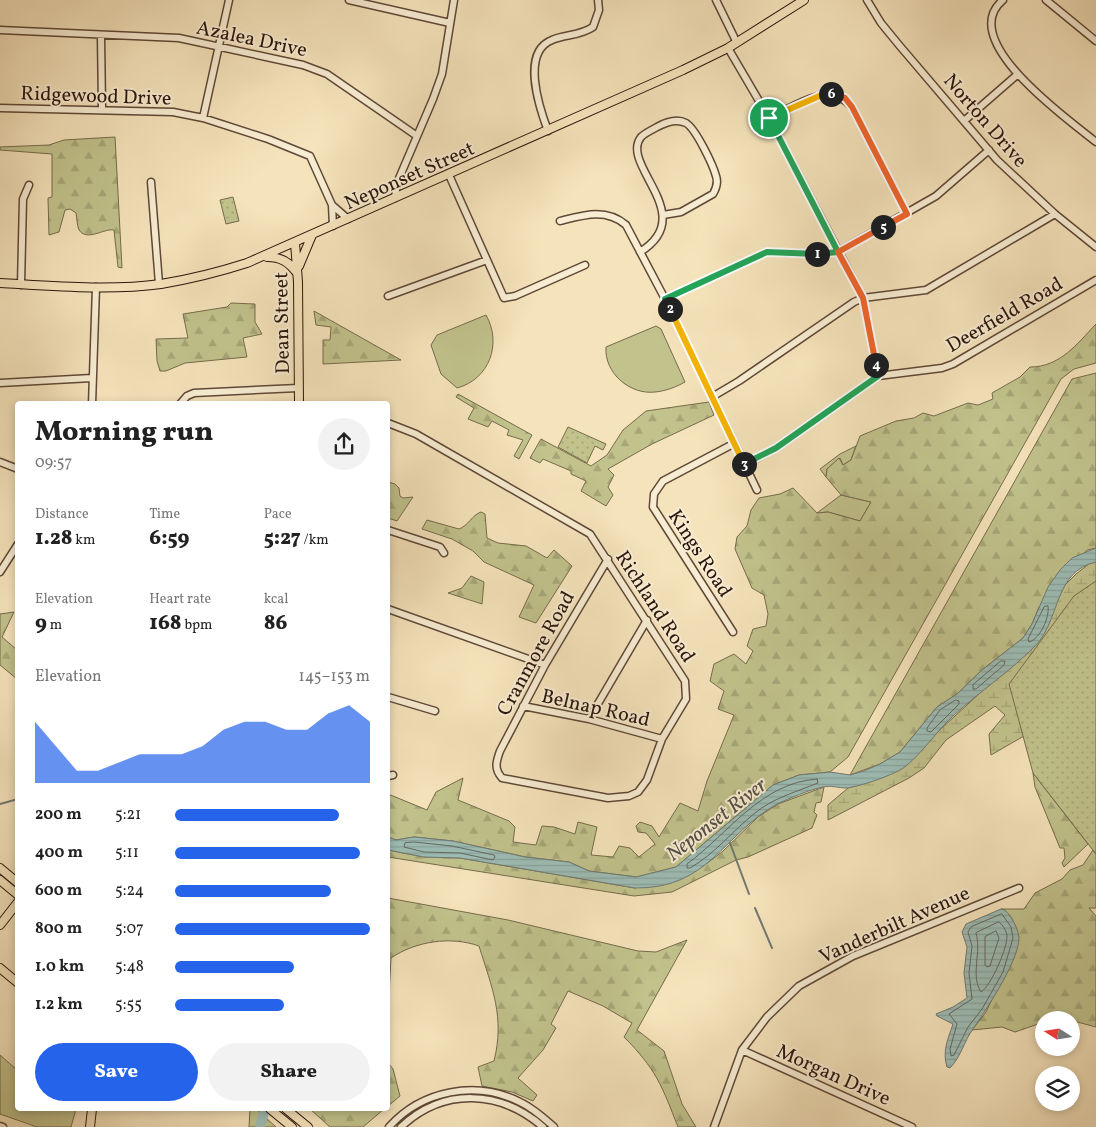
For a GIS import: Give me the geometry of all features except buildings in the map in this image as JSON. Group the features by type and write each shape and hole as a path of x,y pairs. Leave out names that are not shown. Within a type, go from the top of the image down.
{"main road":[{"name":"Neponset Street","path":"0,284 96,287 159,284 218,272 264,257 548,131 728,48 804,0"},
{"path":"298,275 305,247 312,235"},
{"name":"Dean Street","path":"295,243 298,275 299,401"},
{"path":"264,257 284,261 291,265 298,275"},
{"path":"0,868 15,880"},
{"path":"0,880 15,892"},
{"path":"0,926 15,906"},
{"path":"0,963 14,980"},
{"path":"0,968 14,980"},
{"path":"90,1127 92,1111"},
{"path":"273,1111 292,1127"},
{"path":"288,1111 308,1127"}],"street":[{"path":"203,118 229,0"},
{"path":"349,0 450,23"},
{"path":"395,198 397,183 442,74 454,0"},
{"path":"548,131 541,112 536,82 535,57 545,43 555,38 575,36 593,27 599,10 598,0"},
{"path":"716,0 736,42"},
{"name":"Norton Drive","path":"867,0 881,22 1010,174 1096,247"},
{"path":"1003,0 995,10 991,26 1001,53 1018,74 1044,99 1096,142"},
{"path":"1046,0 1096,40"},
{"name":"Azalea Drive","path":"0,30 101,36 166,37 218,46 318,69 416,136"},
{"path":"101,36 102,108"},
{"path":"728,48 769,118 863,298 878,376"},
{"path":"964,121 1018,74"},
{"path":"769,118 824,94 845,98 852,107 907,214"},
{"name":"Ridgewood Drive","path":"0,108 102,108 163,111 203,118 268,139 310,156 332,205 333,226"},
{"path":"640,252 655,240 663,215 660,202 638,156 637,146 643,135 664,124 674,121 681,122 687,124 696,133 716,176 716,190 714,194 681,212 663,215"},
{"path":"665,299 767,252 816,254 838,252 936,196 989,150"},
{"path":"449,175 504,298 508,299 585,265"},
{"path":"151,182 159,284"},
{"path":"21,284 23,199 29,185"},
{"name":"Ridgewood Drive","path":"332,205 348,220"},
{"path":"560,221 596,214 618,218 626,225 665,299 733,444 757,490"},
{"path":"712,397 739,381 854,302 863,298 926,290 1055,214"},
{"path":"388,296 487,260"},
{"name":"Deerfield Road","path":"744,465 776,448 878,376 942,368 953,364 1096,280"},
{"path":"92,401 96,287"},
{"path":"0,383 92,378"},
{"path":"183,401 187,396 194,394 298,388"},
{"name":"Richland Road","path":"390,424 416,434 590,534 686,681 686,698 662,739 643,786 638,792 619,799 512,782 502,778 497,772 496,765"},
{"name":"Kings Road","path":"733,444 663,481 654,494 653,507 733,632"},
{"path":"0,462 15,468"},
{"path":"390,531 440,547 444,553"},
{"path":"0,572 15,549"},
{"name":"Cranmore Road","path":"496,765 500,751 545,665 608,559"},
{"path":"390,610 545,665"},
{"path":"590,720 647,620"},
{"path":"390,698 435,711"},
{"name":"Belnap Road","path":"523,706 590,720 662,739"},
{"name":"Vanderbilt Avenue","path":"714,1127 742,1050 778,1005 799,986 853,956 1019,888"},
{"name":"Morgan Drive","path":"742,1050 912,1127"},
{"path":"389,1127 406,1111 421,1102 450,1092 475,1090 491,1091 519,1101 554,1127"},
{"path":"401,1127 417,1114 436,1104 465,1098 488,1099 515,1107 544,1127"}],"green space":[{"path":"115,137 122,268 118,267 114,230 86,235 79,230 76,213 70,209 65,210 59,232 49,235 48,198 52,197 52,154 0,150 0,147 49,145 64,140"},
{"path":"233,197 239,221 226,224 220,200"},
{"path":"231,303 255,304 255,322 262,334 243,338 247,357 185,363 166,371 160,371 157,361 156,339 188,338 183,314 227,307"},
{"path":"314,311 401,360 323,364 323,340 330,340 331,327 316,325"},
{"path":"486,315 493,337 490,359 478,377 457,388 441,374 431,345 437,335"},
{"path":"1096,324 1096,363 1074,369 1061,379 848,757 830,772 799,775 773,785 676,867 637,877 589,871 569,862 525,857 453,841 414,837 396,840 390,838 390,795 427,810 436,792 463,778 458,800 509,821 515,827 513,842 536,845 542,826 554,827 575,834 578,822 597,827 591,855 613,857 619,846 630,848 639,857 655,844 646,833 638,832 636,826 640,822 652,826 659,837 680,803 698,811 707,781 734,715 718,709 724,691 710,681 714,664 734,654 746,664 753,651 747,646 753,629 766,626 768,614 764,595 752,588 735,549 737,537 747,526 751,510 759,498 780,494 793,488 817,513 828,512 860,521 871,502 841,495 826,477 827,469 839,458 843,465 851,460 860,436 896,421 914,418 923,413 934,416 968,403 978,405 993,399 992,393 1020,377 1030,367 1041,366 1059,359"},
{"path":"656,326 661,329 685,382 663,391 646,392 637,390 628,386 614,373 609,365 606,347"},
{"path":"1096,373 1096,548 1087,550 1039,607 1032,624 1023,638 982,670 957,694 937,707 900,752 880,764 850,775 1072,379"},
{"path":"458,394 532,435 519,459 514,456 523,440 507,435 509,430 492,421 488,427 468,419 474,408 456,397"},
{"path":"709,402 714,415 652,444 608,469 614,475 608,487 613,495 606,506 581,491 586,481 571,474 571,471 543,459 540,463 530,458 541,439 591,466 607,455 623,430 646,411"},
{"path":"568,427 606,444 603,450 595,446 587,463 558,447"},
{"path":"856,446 851,460 843,465 840,458 827,469 826,477 820,469 840,454"},
{"path":"390,483 399,488 400,496 403,498 413,497 397,521 390,519"},
{"path":"841,495 871,502 860,521 828,512 817,513"},
{"path":"481,512 485,514 487,538 498,543 526,546 547,558 554,550 572,566 536,623 519,617 534,585 484,562 473,551 452,539 422,529 427,520 459,529"},
{"path":"1096,562 1096,782 1024,736 991,755 989,734 1005,715 995,706 946,740 924,768 909,778 828,820 828,805 848,788 875,780 929,740 994,680 1055,605 1064,586 1090,563"},
{"path":"471,576 484,582 482,604 448,593 462,588"},
{"path":"1096,581 1096,854 1033,773 1009,684 1074,596"},
{"path":"14,612 2,637 15,648 15,677 0,665 0,614"},
{"path":"1033,773 1088,844 1064,867 1062,863 1065,858 1064,848 1060,848 1035,787"},
{"path":"824,787 821,802 816,803 814,812 817,815 812,828 748,857 736,860 672,892 634,896 390,857 390,850 424,857 460,858 635,888 702,867 722,852 758,817 778,804"},
{"path":"1093,850 1096,854 1096,908 1089,908 1096,916 1096,1027 1080,1023 1080,1011 1035,1011 1035,1025 1015,1032 1002,1027 972,1030 986,1012 993,997 1005,910 1001,909 1024,909 1035,893 1062,879 1070,870 1083,865"},
{"path":"390,898 508,920 638,951 656,952 687,940 637,1030 664,1051 682,1104 696,1127 678,1127 651,1069 624,1037 632,1023 603,1006 568,991 551,1024 556,1028 543,1050 518,1078 537,1095 533,1101 512,1092 482,1086 478,1067 494,1061 497,1045 498,1016 479,946 457,941 434,942 411,948 391,958 390,977"},
{"path":"0,1055 15,1068 15,1111 75,1111 71,1127 37,1127 0,1114"},
{"path":"390,1065 393,1069 400,1096 390,1104"},
{"path":"250,1111 258,1111 276,1127 249,1127"},
{"path":"312,1111 382,1111 363,1127 330,1127"}],"water":[{"path":"1096,548 1096,562 1082,567 1072,575 1059,598 1044,635 1016,664 953,716 906,766 895,773 868,783 846,788 829,786 818,788 777,804 758,816 714,858 681,880 660,886 635,888 460,858 424,857 390,850 390,838 396,840 414,837 453,841 525,857 569,862 589,871 636,877 676,867 773,785 799,775 830,772 850,775 880,764 900,752 937,707 957,694 982,670 1023,638 1032,624 1048,587 1060,570 1072,558"},
{"path":"1001,909 1007,912 1015,925 1019,937 1018,946 1001,984 950,1068 947,1067 945,1050 953,1024 936,1014 953,1007 967,998 964,973 967,947 962,932 966,924"}],"waterway":[{"path":"0,804 15,800"},
{"path":"730,843 749,894"},
{"path":"755,908 772,948"},
{"name":"Neponset River","path":"260,1127 264,1111"}],"route":[{"path":"769,118 824,94 834,94 845,98 852,107 894,193 907,214 838,252 863,298 878,376 776,448 744,465 665,299 767,252 830,254 838,252 769,118"}]}
